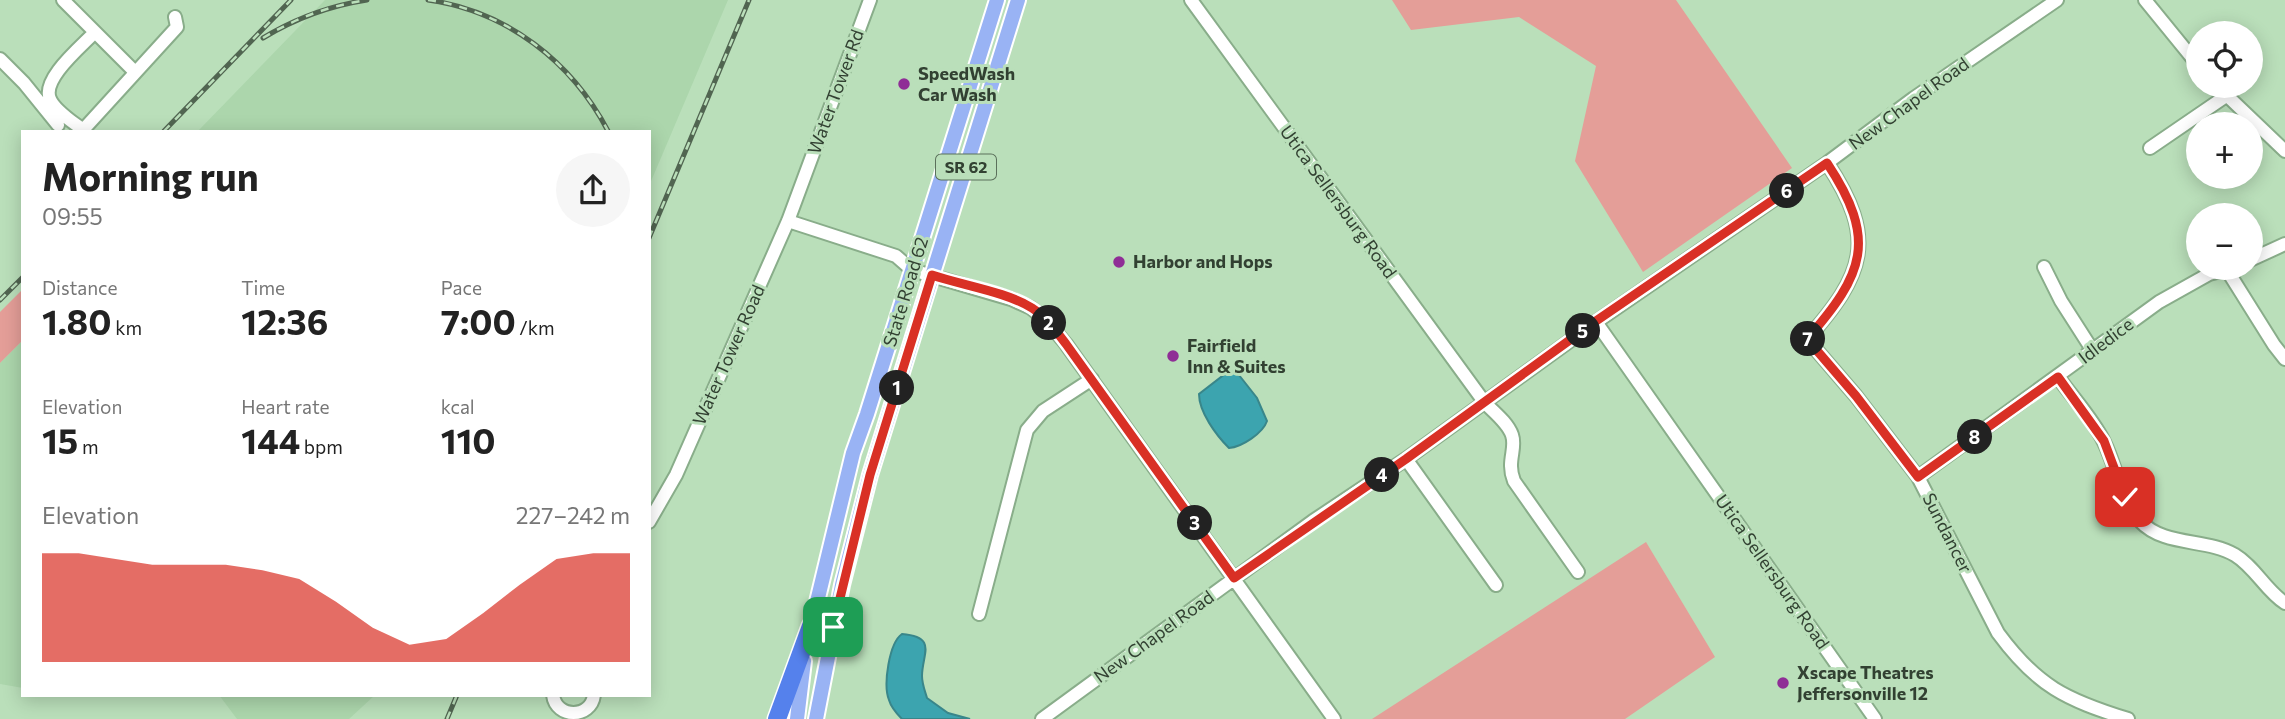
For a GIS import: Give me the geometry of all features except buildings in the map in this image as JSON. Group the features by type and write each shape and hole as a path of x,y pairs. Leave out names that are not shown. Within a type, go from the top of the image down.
{"highway":[{"name":"SR 62","path":"777,719 810,626"}],"main road":[{"name":"State Road 62","path":"797,719 810,626 853,453 997,0"},
{"name":"SR 62","path":"819,719 820,697 842,585 863,500 1018,0"}],"street":[{"path":"63,0 135,72"},
{"name":"Water Tower Rd","path":"802,184 870,0"},
{"name":"Utica Sellersburg Road","path":"1191,0 1485,403 1512,434 1509,463 1514,481 1578,572"},
{"name":"New Chapel Road","path":"1042,719 1234,578 1485,403 1596,321 1827,163 1914,98 2057,0"},
{"path":"2145,0 2186,50"},
{"path":"95,32 52,78 48,92 51,102 83,130 177,27 175,17"},
{"path":"0,59 24,83 58,125"},
{"path":"2150,148 2212,98"},
{"path":"2228,98 2285,151"},
{"name":"Sundancer","path":"1827,163 1846,194 1856,218 1858,249 1856,266 1846,290 1807,339 1871,413 1918,477 1998,633 2012,652 2028,670 2063,695 2083,705 2128,719"},
{"name":"Water Tower Road","path":"651,519 677,475 802,184"},
{"path":"788,221 896,256 912,270 1031,307 1053,328 1092,379 1334,719"},
{"path":"2263,254 2285,244"},
{"path":"2044,267 2061,301 2093,351"},
{"name":"Idledice","path":"1918,477 2159,302 2198,280"},
{"path":"2237,280 2285,359"},
{"name":"Utica Sellersburg Road","path":"1596,321 1875,719"},
{"path":"2058,377 2104,441 2125,497 2141,522 2169,537 2220,548 2235,555 2285,603"},
{"path":"979,614 1027,430 1043,411 1092,379"},
{"path":"1406,459 1496,585"},
{"path":"553,697 555,706 560,712 574,716 587,711 593,705 594,697"}],"shaded area":[{"path":"325,0 728,0 651,181 651,130 199,130"},
{"path":"1392,0 1676,0 1792,168 1643,272 1575,161 1596,66 1519,17 1411,30"},
{"path":"21,291 21,342 0,363 0,312"},
{"path":"21,342 21,688 0,684 0,363"},
{"path":"1646,542 1715,657 1625,719 1372,719"},
{"path":"220,697 373,697 349,719 237,719"}],"water":[{"path":"1235,370 1257,398 1267,421 1251,439 1229,448 1205,416 1199,394 1225,374"},
{"path":"902,634 920,639 926,648 922,679 927,698 948,713 970,719 902,719 896,713 887,693 887,675 894,646"}],"railway":[{"path":"165,130 291,0"},
{"path":"263,38 313,14 367,0"},
{"path":"428,0 484,15 534,44 576,83 607,130"},
{"path":"651,233 749,0"},
{"path":"0,300 21,279"},
{"path":"447,719 456,697"}],"place":[{"name":"SpeedWash Car Wash","path":"904,84"},
{"name":"Harbor and Hops","path":"1119,262"},
{"name":"Fairfield Inn & Suites","path":"1173,356"},
{"name":"Xscape Theatres Jeffersonville 12","path":"1783,683"}],"route":[{"path":"833,627 870,475 932,275 1012,299 1031,307 1046,320 1234,578 1485,403 1596,321 1827,163 1846,194 1856,218 1858,249 1856,266 1846,290 1807,339 1892,440 1918,477 2058,377 2104,441 2125,497"}]}
